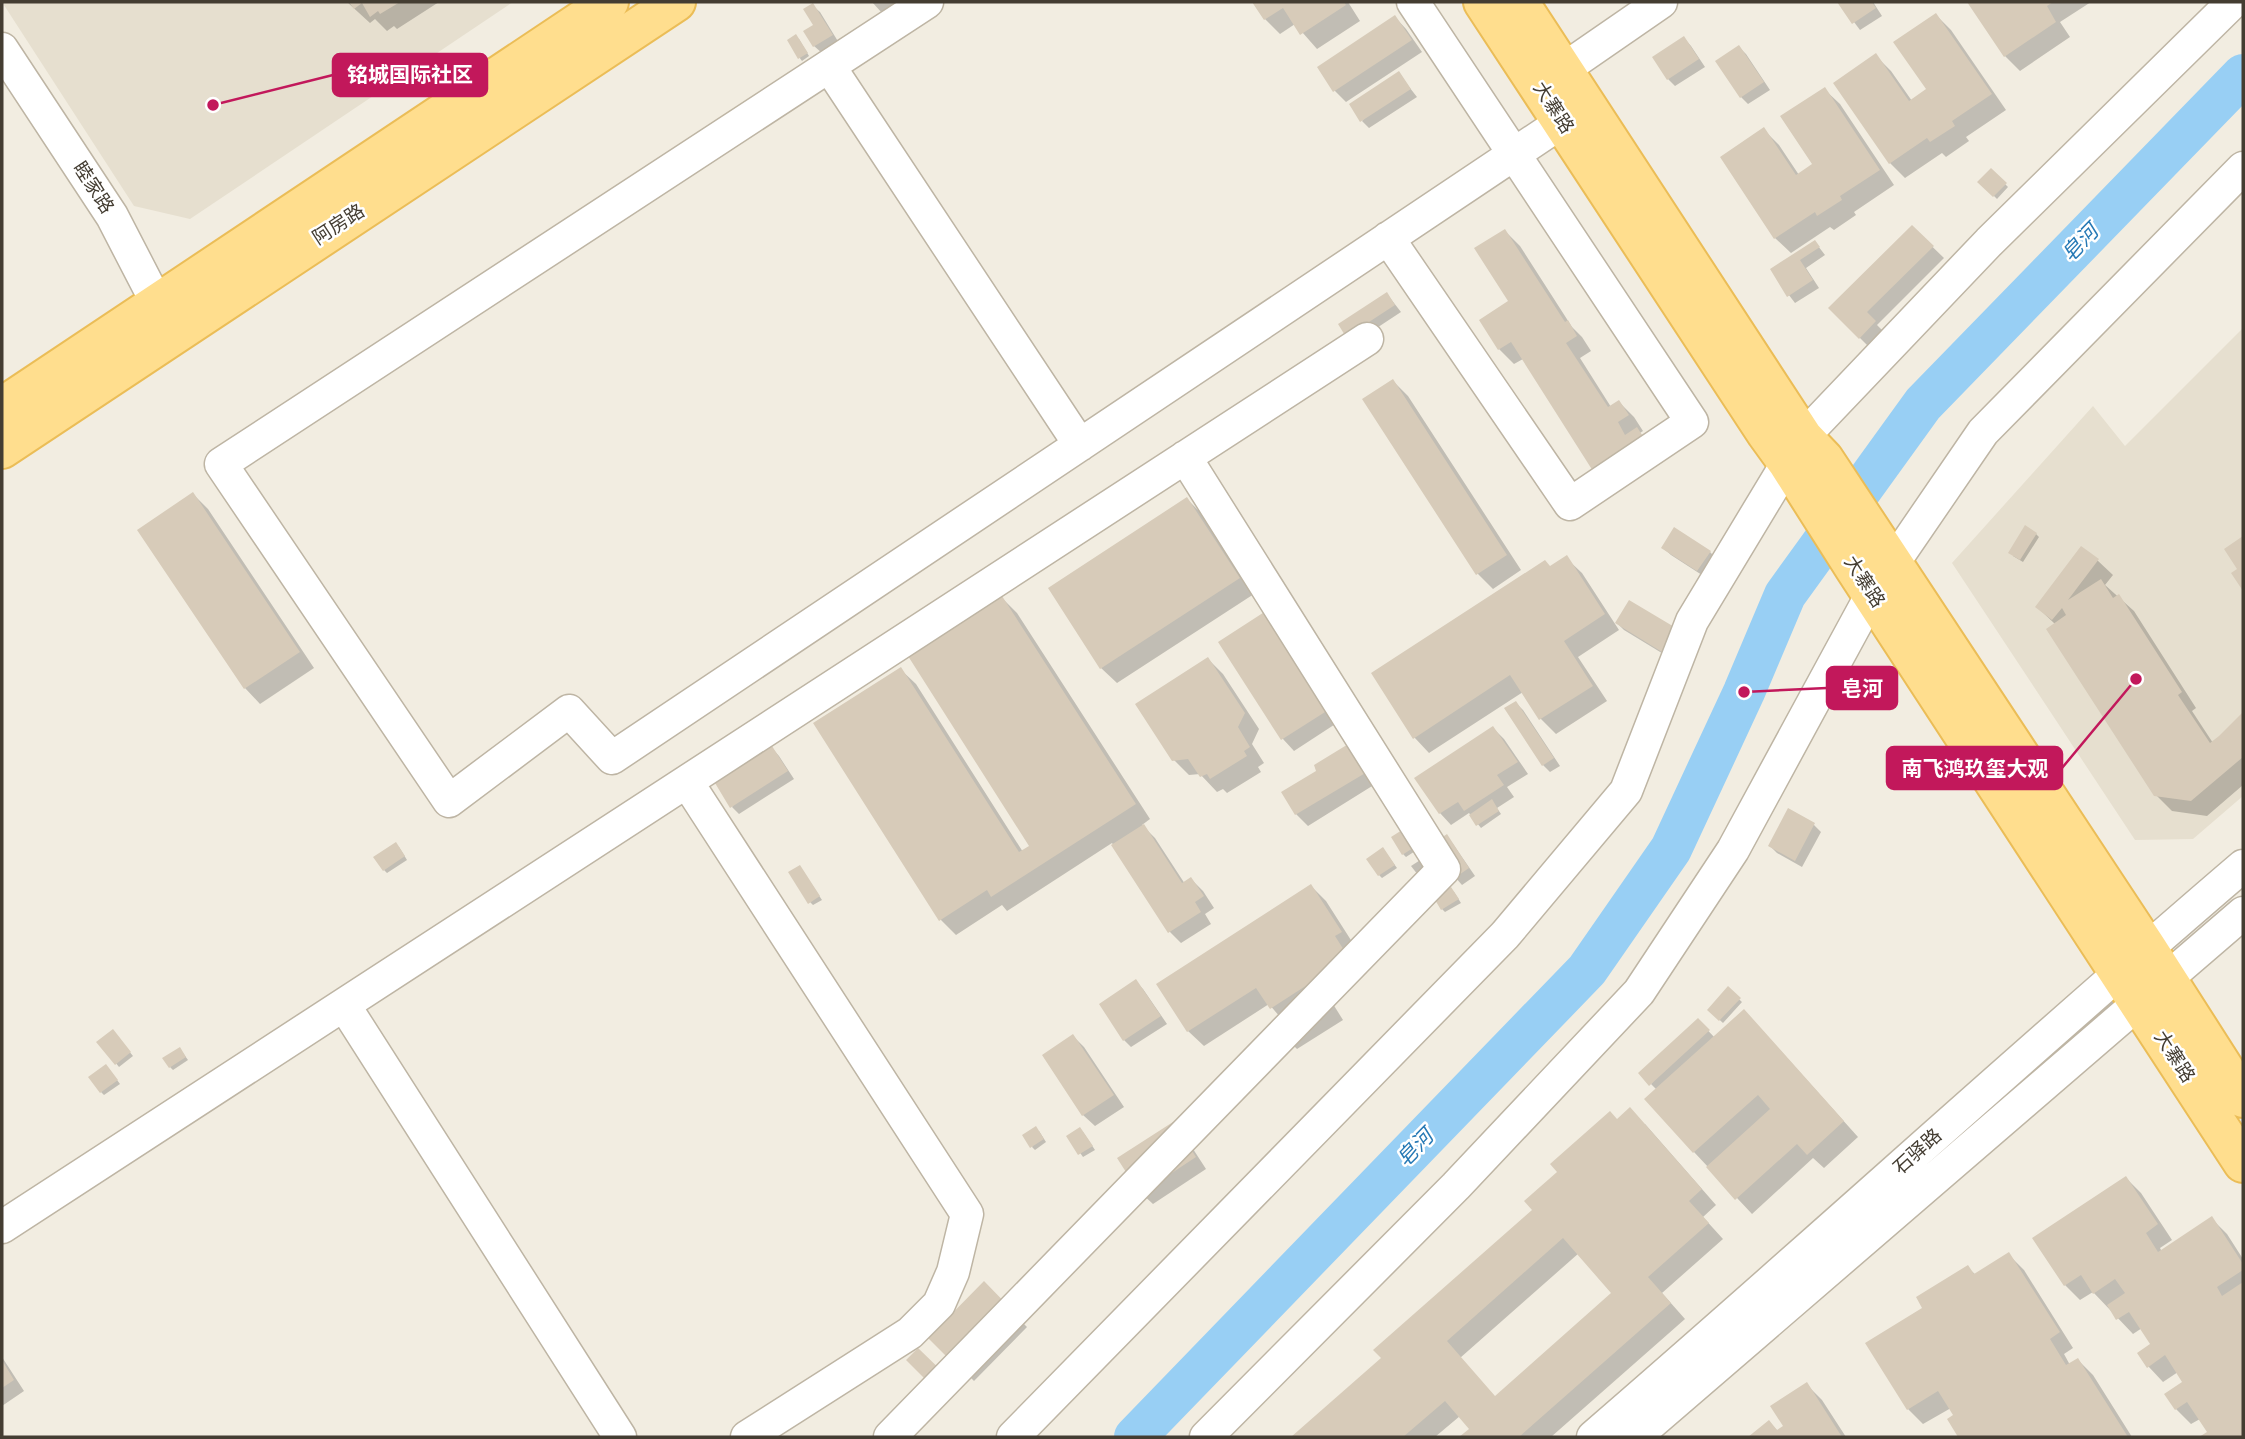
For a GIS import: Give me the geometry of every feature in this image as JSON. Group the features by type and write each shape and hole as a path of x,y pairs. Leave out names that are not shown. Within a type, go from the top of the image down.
{"main road":[{"name":"阿房路","path":"2,449 166,318 610,2"},
{"name":"阿房路","path":"2,407 166,318 676,2"},
{"name":"大寨路","path":"1483,2 1766,433 1804,462 1882,548 2143,976 2243,1163"},
{"name":"大寨路","path":"1519,2 1563,69 1804,462 1863,582 2143,976 2243,1098"}],"street":[{"path":"927,2 221,464 449,801 569,710 612,758 1562,122"},
{"path":"1388,238 1570,504 1692,422 1413,2"},
{"path":"1563,69 1661,2"},
{"path":"1013,1437 1505,935 1626,791 1692,621 1804,462 1989,242 2233,2"},
{"name":"睦家路","path":"2,49 112,216 166,318"},
{"path":"829,66 1080,445"},
{"path":"1206,1437 1456,1186 1639,992 1732,850 1882,548 1983,432 2243,168"},
{"path":"2,1227 1367,339"},
{"path":"890,1437 1444,869 1185,457"},
{"path":"687,782 967,1214 953,1272 939,1304 910,1333 747,1437"},
{"name":"石驿路","path":"1635,1437 2143,976 2243,866"},
{"name":"石驿路","path":"1593,1437 2143,976 2243,913"},
{"path":"344,1005 620,1437"}],"shaded area":[{"path":"2,2 513,2 190,219 134,206"},
{"path":"2243,328 2243,796 2193,839 2135,840 1952,563 2093,406 2125,446"}],"building":[{"path":"349,2 400,2 370,17 362,3 354,9"},
{"path":"1252,2 1344,2 1346,5 1300,35 1283,8 1264,20"},
{"path":"1837,2 1872,2 1876,8 1852,24"},
{"path":"1967,2 2053,2 2047,6 2056,22 2004,57"},
{"path":"813,3 833,35 813,47 803,31 813,25 803,9"},
{"path":"1936,13 1992,94 1952,121 1955,126 1930,142 1927,138 1889,164 1833,83 1876,53 1909,101 1926,89 1893,42"},
{"path":"1395,15 1412,40 1333,92 1317,67"},
{"path":"796,34 808,53 798,59 787,40"},
{"path":"1684,36 1699,59 1667,80 1652,57"},
{"path":"1739,45 1764,82 1740,98 1715,61"},
{"path":"1399,71 1411,89 1360,122 1349,104"},
{"path":"1825,87 1880,170 1840,196 1842,200 1817,216 1815,212 1774,239 1720,157 1764,127 1796,175 1812,164 1780,116"},
{"path":"1991,168 2007,183 1993,197 1977,182"},
{"path":"1912,225 1934,246 1867,312 1876,321 1859,339 1828,308"},
{"path":"1505,229 1565,322 1568,320 1577,336 1566,343 1608,407 1619,400 1629,415 1618,422 1625,435 1637,427 1649,446 1598,479 1511,342 1498,350 1479,320 1508,301 1474,248"},
{"path":"1815,240 1820,247 1800,260 1813,280 1787,297 1770,269"},
{"path":"1387,292 1395,305 1346,337 1338,324"},
{"path":"1393,379 1507,555 1476,575 1362,399"},
{"path":"193,492 300,652 244,689 137,530"},
{"path":"1187,497 1240,578 1100,669 1048,588"},
{"path":"2025,525 2037,533 2020,560 2008,553"},
{"path":"1674,527 1711,551 1697,571 1661,548"},
{"path":"2243,536 2243,591 2231,573 2237,569 2224,549"},
{"path":"2081,546 2099,559 2068,600 2101,579 2113,598 2119,594 2182,692 2178,695 2210,743 2243,712 2243,757 2191,801 2154,796 2046,629 2066,615 2062,608 2052,620 2035,607"},
{"path":"1567,555 1605,614 1564,641 1593,686 1539,720 1510,675 1413,739 1371,673 1545,560 1550,566"},
{"path":"1002,596 1136,804 991,897 987,890 939,921 813,723 901,667 1019,852 1029,846 908,656"},
{"path":"1629,600 1676,628 1662,652 1615,623"},
{"path":"1269,609 1333,707 1281,740 1218,642"},
{"path":"1208,657 1245,713 1238,727 1250,747 1244,751 1247,756 1210,779 1207,774 1200,777 1188,759 1172,761 1135,704"},
{"path":"1516,701 1554,758 1542,766 1504,708"},
{"path":"1493,726 1518,762 1497,775 1504,785 1464,811 1458,802 1439,814 1414,778"},
{"path":"1350,743 1367,772 1295,815 1281,792 1316,771 1314,765"},
{"path":"772,746 788,771 730,808 715,783"},
{"path":"1492,799 1499,811 1476,826 1469,815"},
{"path":"1788,808 1815,823 1795,861 1768,846"},
{"path":"1144,824 1182,883 1191,877 1204,896 1195,902 1201,912 1168,933 1111,845"},
{"path":"1410,825 1421,843 1402,855 1391,837"},
{"path":"1447,834 1469,868 1453,879 1431,845"},
{"path":"396,842 405,856 383,871 373,857"},
{"path":"1383,847 1395,865 1378,876 1366,859"},
{"path":"800,865 820,896 808,904 788,872"},
{"path":"1311,884 1342,932 1335,936 1349,958 1270,1009 1256,988 1187,1032 1156,984"},
{"path":"1451,887 1459,899 1441,910 1434,898"},
{"path":"1136,979 1161,1016 1123,1041 1099,1004"},
{"path":"1728,986 1741,998 1719,1021 1707,1010"},
{"path":"1744,1009 1844,1121 1807,1155 1797,1144 1735,1200 1706,1167 1770,1109 1758,1095 1693,1153 1644,1099"},
{"path":"1698,1018 1710,1030 1649,1086 1638,1073"},
{"path":"113,1029 131,1052 115,1065 96,1042"},
{"path":"1073,1034 1114,1095 1082,1116 1042,1055"},
{"path":"180,1047 186,1057 169,1068 162,1058"},
{"path":"106,1064 118,1080 100,1093 88,1077"},
{"path":"1630,1107 1702,1189 1689,1201 1709,1223 1648,1277 1671,1303 1519,1437 1459,1437 1469,1429 1445,1401 1403,1437 1291,1437 1381,1358 1373,1350 1532,1210 1524,1201 1557,1172 1550,1164 1610,1111 1617,1119","holes":["1563,1238 1611,1293 1495,1396 1447,1341"]},
{"path":"1173,1122 1196,1157 1140,1194 1117,1158"},
{"path":"1036,1126 1044,1139 1030,1148 1022,1135"},
{"path":"1080,1127 1093,1146 1078,1155 1066,1136"},
{"path":"2126,1176 2158,1224 2146,1233 2158,1252 2212,1216 2243,1264 2243,1270 2217,1287 2222,1296 2243,1282 2243,1437 2199,1437 2207,1432 2187,1402 2175,1410 2164,1394 2182,1382 2165,1355 2147,1368 2137,1353 2150,1344 2129,1312 2116,1320 2107,1305 2125,1293 2115,1279 2093,1294 2081,1275 2064,1286 2032,1238"},
{"path":"2009,1252 2060,1332 2050,1339 2066,1365 2078,1358 2128,1437 1958,1437 1947,1419 1953,1415 1938,1391 1907,1410 1865,1343 1922,1308 1916,1297 1968,1265 1974,1274"},
{"path":"984,1281 1017,1315 961,1371 928,1338"},
{"path":"918,1348 950,1379 938,1392 906,1360"},
{"path":"2,1360 14,1380 2,1388"},
{"path":"1807,1382 1842,1437 1748,1437 1769,1420 1777,1430 1783,1426 1770,1406"}],"waterway":[{"name":"皂河","path":"1135,1437 1587,970 1671,849 1744,692 1785,595 1923,404 2243,75"}],"place":[{"name":"铭城国际社区","path":"213,105"},
{"name":"南飞鸿玖玺大观","path":"2136,679"},
{"name":"皂河","path":"1744,692"}]}
